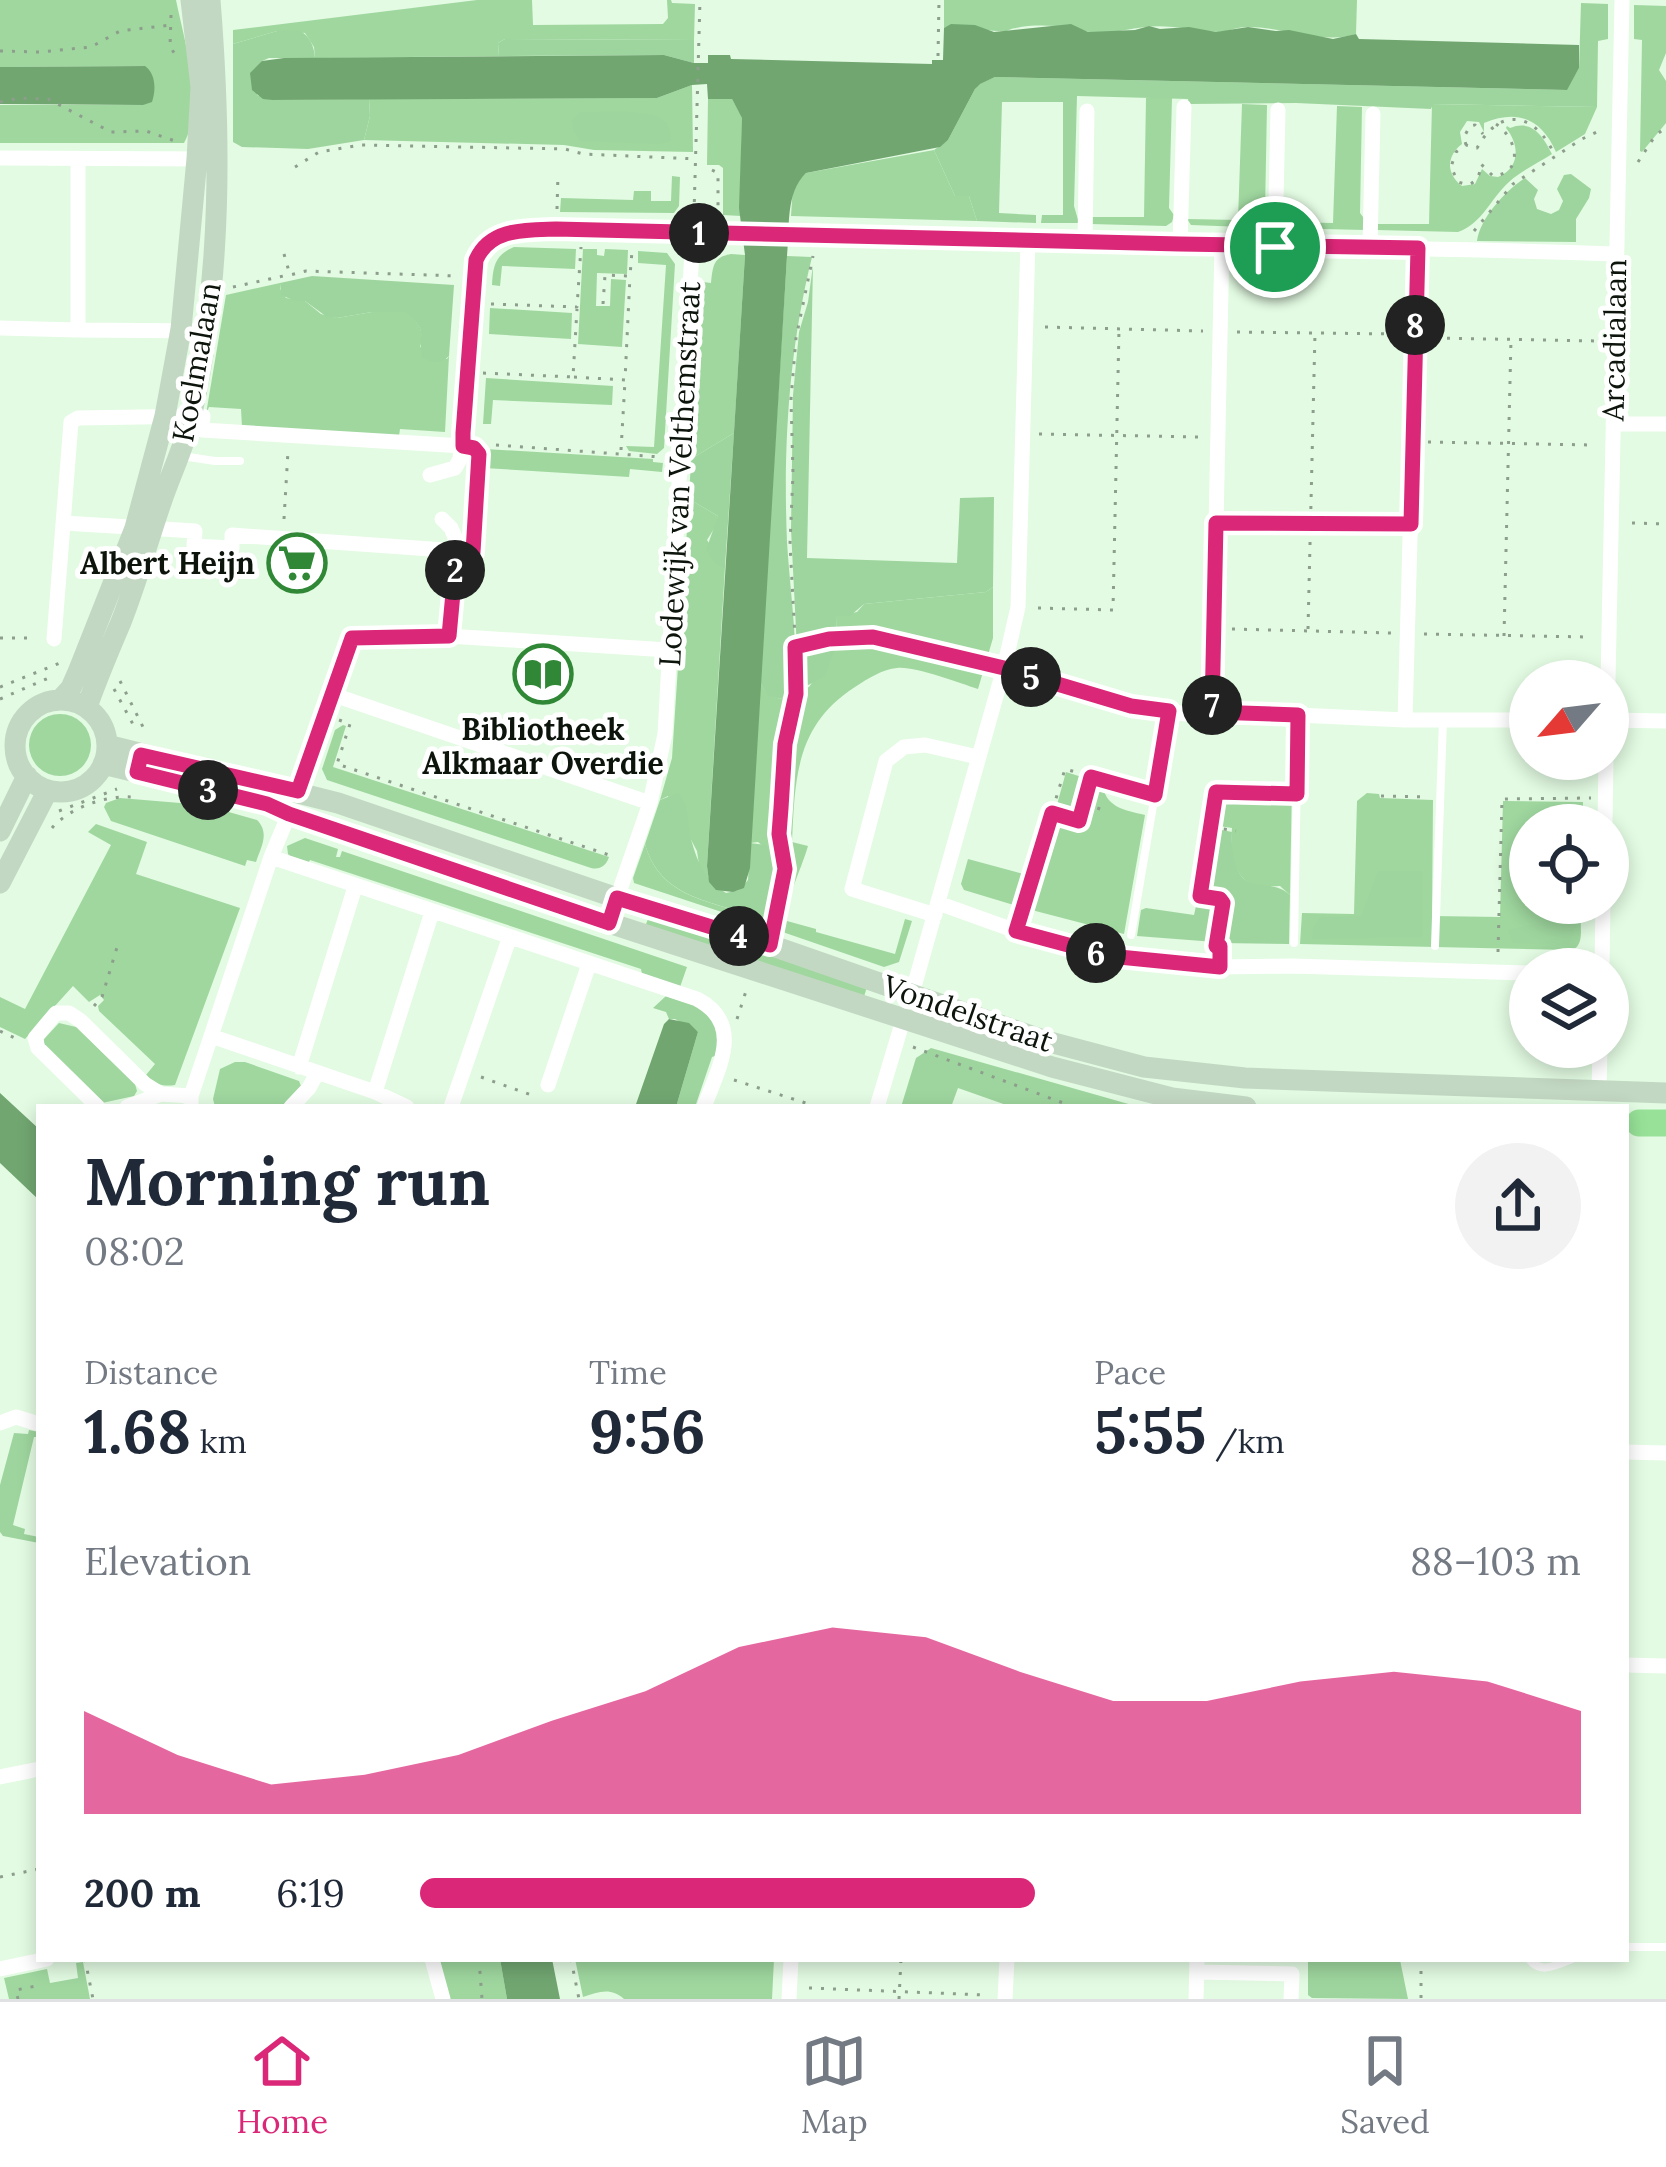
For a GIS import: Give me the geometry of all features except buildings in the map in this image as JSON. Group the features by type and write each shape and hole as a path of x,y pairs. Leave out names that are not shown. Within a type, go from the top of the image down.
{"street":[{"name":"Koelmalaan","path":"87,707 144,528 208,159 190,0"},
{"name":"Koelmalaan","path":"60,700 71,688 179,455 191,416 212,281 210,0"},
{"name":"Arcadialaan","path":"1608,660 1622,0"},
{"path":"1180,244 1184,107"},
{"path":"1275,247 1278,110"},
{"path":"1085,242 1087,111"},
{"path":"1370,247 1373,114"},
{"path":"0,158 208,159"},
{"path":"78,159 78,330"},
{"path":"430,475 455,468 468,447 466,373 473,277 480,250 500,235 518,230 1615,254"},
{"name":"Lodewijk van Velthemstraat","path":"609,923 650,803 665,734 694,233"},
{"path":"878,1104 937,909 1018,607 1028,239"},
{"path":"1212,712 1222,243"},
{"path":"1405,720 1418,248"},
{"path":"0,328 205,331"},
{"path":"54,639 71,422 78,418 202,416 202,430 468,447 479,454 473,552 232,535 232,548 194,546 195,531 64,524"},
{"path":"1613,424 1666,424"},
{"path":"442,519 451,529 457,550 449,636"},
{"path":"95,1104 38,1048 35,1037 56,1013 69,1013 145,1084 191,1102 271,857 352,638 449,636 668,650"},
{"path":"1004,668 1131,706 1186,714 1509,720"},
{"path":"334,695 650,803"},
{"path":"60,700 87,707 102,724 105,755 86,784 74,790 48,790 27,776 8,746 10,722 39,705 60,700"},
{"path":"1629,720 1666,721"},
{"path":"978,757 925,745 904,747 886,761 852,889 1109,956 1220,967 1509,972"},
{"name":"Vondelstraat","path":"105,755 267,804 752,970 900,1030 1176,1102"},
{"name":"Vondelstraat","path":"133,763 298,791 1046,1041 1144,1067 1245,1078 1599,1099 1666,1093"},
{"path":"0,831 27,776"},
{"path":"1605,780 1605,804"},
{"path":"0,883 36,824 48,790"},
{"path":"271,857 712,1007 725,1040 705,1104"},
{"path":"298,1067 355,887"},
{"path":"374,1092 433,912"},
{"path":"453,1104 509,939"},
{"path":"545,1092 589,964"},
{"path":"211,1036 374,1092 395,1104"},
{"path":"1599,1099 1600,1068"},
{"path":"294,1104 317,1073"},
{"path":"135,1104 161,1094"},
{"path":"0,1423 16,1417 36,1423"},
{"path":"1629,1452 1666,1453"},
{"path":"1629,1665 1666,1666"},
{"path":"0,1777 36,1770"},
{"path":"0,1969 36,1962"},
{"path":"432,1962 443,1999"},
{"path":"789,1993 791,1962"},
{"path":"1005,1998 1007,1962"},
{"path":"1196,1999 1197,1966 1292,1974 1291,1999"}],"lane":[{"path":"179,455 240,461"},
{"path":"1131,935 1169,711"},
{"path":"1294,943 1298,715"},
{"path":"1435,946 1443,720"},
{"path":"1629,1947 1666,1947"},
{"path":"1531,1962 1541,1968 1562,1962"}],"path":[{"path":"694,233 700,0"},
{"path":"938,56 940,0"},
{"path":"0,51 91,47 120,31 170,25"},
{"path":"0,102 48,99 111,132 146,131 177,141"},
{"path":"1466,145 1477,148 1496,124 1517,119 1548,140 1555,156"},
{"path":"1461,249 1513,184 1582,139 1619,122"},
{"path":"1466,145 1451,162 1458,182 1474,182 1480,164 1488,174 1505,173 1514,160 1514,144 1496,124"},
{"path":"1466,145 1464,137 1470,126 1480,128 1484,136"},
{"path":"1618,163 1640,162 1666,127"},
{"path":"295,167 319,152 361,146 565,148 584,154 697,158"},
{"path":"712,170 718,177 718,212"},
{"path":"556,229 559,173"},
{"path":"573,377 582,230"},
{"path":"621,453 633,231"},
{"path":"770,945 785,869 779,834 785,744 796,694 791,399 814,236"},
{"path":"284,254 290,274 473,277"},
{"path":"603,304 605,274 631,276"},
{"path":"471,303 577,307"},
{"path":"1018,607 1113,610 1119,329"},
{"path":"1308,631 1315,333"},
{"path":"1415,337 1615,341"},
{"path":"1504,636 1511,339"},
{"path":"466,373 625,380"},
{"path":"1022,434 1218,437"},
{"path":"283,538 290,435"},
{"path":"1413,442 1612,446"},
{"path":"468,447 479,444 680,459"},
{"path":"1216,523 1411,524"},
{"path":"1611,523 1666,524"},
{"path":"795,647 829,639 873,637 1004,668"},
{"path":"0,638 54,639"},
{"path":"102,686 114,689 135,728 133,763 132,796 117,796 67,814 48,833 36,824 119,788 133,763 145,730 135,709"},
{"path":"349,727 337,764 610,855"},
{"path":"1016,931 1065,769 1155,795"},
{"path":"1052,813 1079,821 1091,777"},
{"path":"1220,967 1220,946 1216,946 1223,903 1200,896 1216,792 1297,794"},
{"path":"1381,796 1441,797"},
{"path":"1497,972 1502,799 1605,798"},
{"path":"1084,803 1103,810"},
{"path":"1211,826 1236,830"},
{"path":"81,1021 102,998 118,944"},
{"path":"722,1026 732,1029 736,1024 752,970"},
{"path":"900,1030 1067,1104"},
{"path":"464,1070 545,1092"},
{"path":"716,1074 809,1104"},
{"path":"0,1876 36,1870"},
{"path":"18,1999 16,1990 37,1987 39,1962"},
{"path":"87,1962 93,1999"},
{"path":"479,1962 482,1999"},
{"path":"572,1962 579,1999"},
{"path":"899,1996 901,1962"},
{"path":"1420,1962 1421,1999"},
{"path":"789,1993 1005,1998"}],"shaded area":[{"path":"0,0 176,0 193,92 184,143 0,143 0,105 143,105 145,66 0,67"},
{"path":"477,0 532,0 533,25 663,24 668,18 667,0 695,4 694,40 505,39 498,43 499,56 315,58 305,33 277,31 233,44 233,30"},
{"path":"944,0 1357,0 1356,34 1315,36 1259,27 1218,32 1154,26 1103,33 1051,26 1005,31 965,25 944,28"},
{"path":"1581,3 1608,4 1608,39 1598,41 1597,107 1189,104 1188,99 1077,96 1074,206 1079,223 1041,223 1042,215 1063,215 1063,102 1002,102 999,213 1036,215 1036,223 977,221 969,196 955,196 934,150 948,140 979,84 995,77 1566,90 1579,68"},
{"path":"1634,5 1666,6 1666,53 1659,70 1666,81 1666,123 1642,152 1642,40 1634,39"},
{"path":"951,24 994,32 1071,24 1088,32 1149,26 1216,32 1248,27 1333,39 1356,34 1359,39 1579,45 1579,68 1567,90 995,77 975,89 940,147 806,173 795,190 789,223 750,868 744,888 716,890 709,882 707,866 745,255 739,208 742,118 732,99 708,99 707,84 657,98 272,100 252,90 250,73 262,61 284,58 664,55 708,63 708,55 730,55 731,59 932,64 932,60 943,60 944,28"},
{"path":"298,30 311,41 315,58 262,61 257,95 272,100 369,99 364,140 308,149 242,147 233,142 233,44"},
{"path":"505,39 694,40 694,63 664,55 499,56 498,43"},
{"path":"145,66 154,87 152,102 143,105 0,104 0,67"},
{"path":"692,85 693,152 364,140 369,99 657,98"},
{"path":"1146,98 1172,98 1172,222 1166,226 1091,224 1091,217 1144,217"},
{"path":"708,99 732,99 742,117 741,216 723,215 723,168 707,165"},
{"path":"1242,104 1267,105 1265,211 1270,228 1191,225 1187,219 1238,220"},
{"path":"1432,104 1597,107 1585,134 1556,152 1543,131 1527,119 1496,119 1484,123 1484,132 1479,122 1467,121 1460,132 1462,144 1450,165 1462,186 1475,184 1482,169 1498,177 1510,168 1515,149 1507,126 1531,128 1552,154 1514,178 1480,217 1458,232 1377,230 1377,224 1429,224"},
{"path":"1337,106 1362,107 1360,213 1365,230 1282,228 1282,222 1333,223"},
{"path":"580,112 651,115 666,122 671,141 580,141 572,120"},
{"path":"934,150 955,196 969,196 977,221 791,216 793,186 806,173"},
{"path":"1571,174 1591,189 1576,219 1576,242 1477,241 1488,214 1525,178 1538,190 1537,209 1551,214 1563,201 1557,189 1564,175"},
{"path":"672,176 680,177 679,206 674,213 560,212 561,198 633,200 634,191 651,191 651,201 671,201"},
{"path":"514,247 576,249 575,269 502,266 500,286 492,285 496,262"},
{"path":"583,249 597,249 597,255 604,256 605,249 628,250 627,274 597,273 596,306 610,306 611,279 626,280 622,347 578,344"},
{"path":"638,251 667,253 675,264 664,448 657,454 629,451 626,446 654,447 666,265 638,263"},
{"path":"731,254 745,255 734,433 691,459 703,282 711,283 715,263"},
{"path":"787,256 812,257 798,327 787,434 795,690 780,699 767,695 760,682"},
{"path":"813,265 807,558 957,563 960,498 994,497 993,587 986,592 864,604 850,616 837,616 836,647 825,676 799,690 791,529 793,395 799,332"},
{"path":"312,276 454,285 449,356 436,362 422,357 420,329 406,312 327,317 305,301 281,295 280,283"},
{"path":"280,283 286,298 305,301 321,314 337,318 407,312 420,328 420,347 449,356 445,432 400,429 399,436 242,427 241,409 209,407 206,414 226,295"},
{"path":"490,308 572,313 571,339 489,334"},
{"path":"486,378 613,386 612,405 493,400 491,424 483,424"},
{"path":"734,433 724,568 706,550 718,516 689,499 691,459"},
{"path":"485,449 663,463 662,472 630,469 629,477 484,468"},
{"path":"689,499 718,516 707,540 725,567 709,882 668,796 660,800 672,758"},
{"path":"993,587 993,638 978,689 915,670 886,670 835,702 802,754 792,842 808,846 787,921 895,954 905,919 912,921 899,962 884,967 774,929 786,877 782,829 786,754 799,690 809,687 836,647 837,616 857,612 864,604 986,592"},
{"path":"760,682 767,694 780,699 795,690 780,787 778,832 783,869 770,928 634,883 633,878 645,844 652,862 675,887 705,901 766,916 774,856 758,842 750,843"},
{"path":"60,714 82,723 91,745 82,767 60,776 38,767 29,745 38,723"},
{"path":"343,725 333,767 608,860 600,868 591,868 327,780 322,769 335,730"},
{"path":"1066,772 1088,779 1083,800 1092,780 1103,783 1116,806 1145,815 1124,934 1024,908 1054,815 1065,818 1055,812"},
{"path":"1276,782 1292,782 1290,895 1280,886 1259,886 1244,878 1233,855 1232,828 1213,825 1218,794 1276,795"},
{"path":"678,793 687,809 699,863 726,893 739,890 748,880 750,843 766,845 774,880 765,917 690,895 662,876 652,862 645,844 660,800"},
{"path":"1367,793 1380,798 1433,800 1432,916 1500,917 1503,801 1583,802 1509,804 1509,924 1581,924 1576,947 1300,944 1302,913 1354,914 1357,801"},
{"path":"120,798 204,805 257,820 264,835 256,862 247,860 245,866 111,821 104,807"},
{"path":"96,824 147,842 136,874 240,908 175,1085 159,1084 146,1075 155,1064 99,1011 104,1000 100,995 89,1002 73,986 25,1039 0,1027 0,997 25,1009 111,845 88,832"},
{"path":"1212,828 1232,832 1235,862 1245,879 1290,895 1289,944 1219,943 1225,904 1221,898 1202,894"},
{"path":"305,838 338,849 336,857 342,851 687,967 680,987 642,974 641,969 310,860 307,865 293,860 287,846"},
{"path":"968,859 1031,876 1017,906 964,890 961,884"},
{"path":"1378,871 1422,871 1422,937 1312,939 1320,917 1361,916"},
{"path":"1198,897 1221,902 1215,942 1137,936 1141,910 1194,915"},
{"path":"650,914 867,987 862,1003 644,929"},
{"path":"1576,924 1569,945 1513,943 1508,930"},
{"path":"666,996 707,1012 717,1027 718,1055 712,1057 696,1104 677,1104 698,1032 653,1008"},
{"path":"669,1019 689,1023 698,1032 677,1104 636,1104"},
{"path":"59,1023 76,1027 135,1084 134,1096 102,1103 44,1048 44,1039"},
{"path":"931,1048 1128,1104 1003,1104 958,1088 952,1104 902,1104 916,1058"},
{"path":"245,1062 299,1081 301,1086 284,1104 214,1104 220,1069"},
{"path":"0,1093 36,1126 36,1197 0,1163"},
{"path":"36,1431 13,1525 36,1536 36,1542 0,1532 0,1485 14,1433"},
{"path":"83,1962 90,1999 9,1999 4,1978 47,1969 50,1983 78,1978 76,1963"},
{"path":"437,1962 501,1962 507,1999 447,1999"},
{"path":"501,1962 553,1962 560,1999 507,1999"},
{"path":"576,1962 774,1962 772,1999 624,1999 604,1992 583,1997"},
{"path":"1308,1962 1400,1962 1408,1999 1312,1998 1308,1995"}],"place":[{"name":"Albert Heijn","path":"297,563"},
{"name":"Bibliotheek Alkmaar Overdie","path":"543,674"}],"route":[{"path":"556,229 1275,247 1418,248 1411,524 1216,523 1212,712 1298,715 1297,794 1216,792 1200,896 1223,903 1216,946 1220,946 1220,967 1109,956 1016,931 1052,813 1079,821 1091,777 1155,795 1169,711 1131,706 1004,668 873,637 829,639 795,647 796,694 785,744 779,834 785,869 770,945 617,898 609,923 267,804 137,772 141,755 298,791 352,638 449,636 457,550 473,552 479,454 463,446 463,433 473,277 480,250 500,235 556,229"}]}
